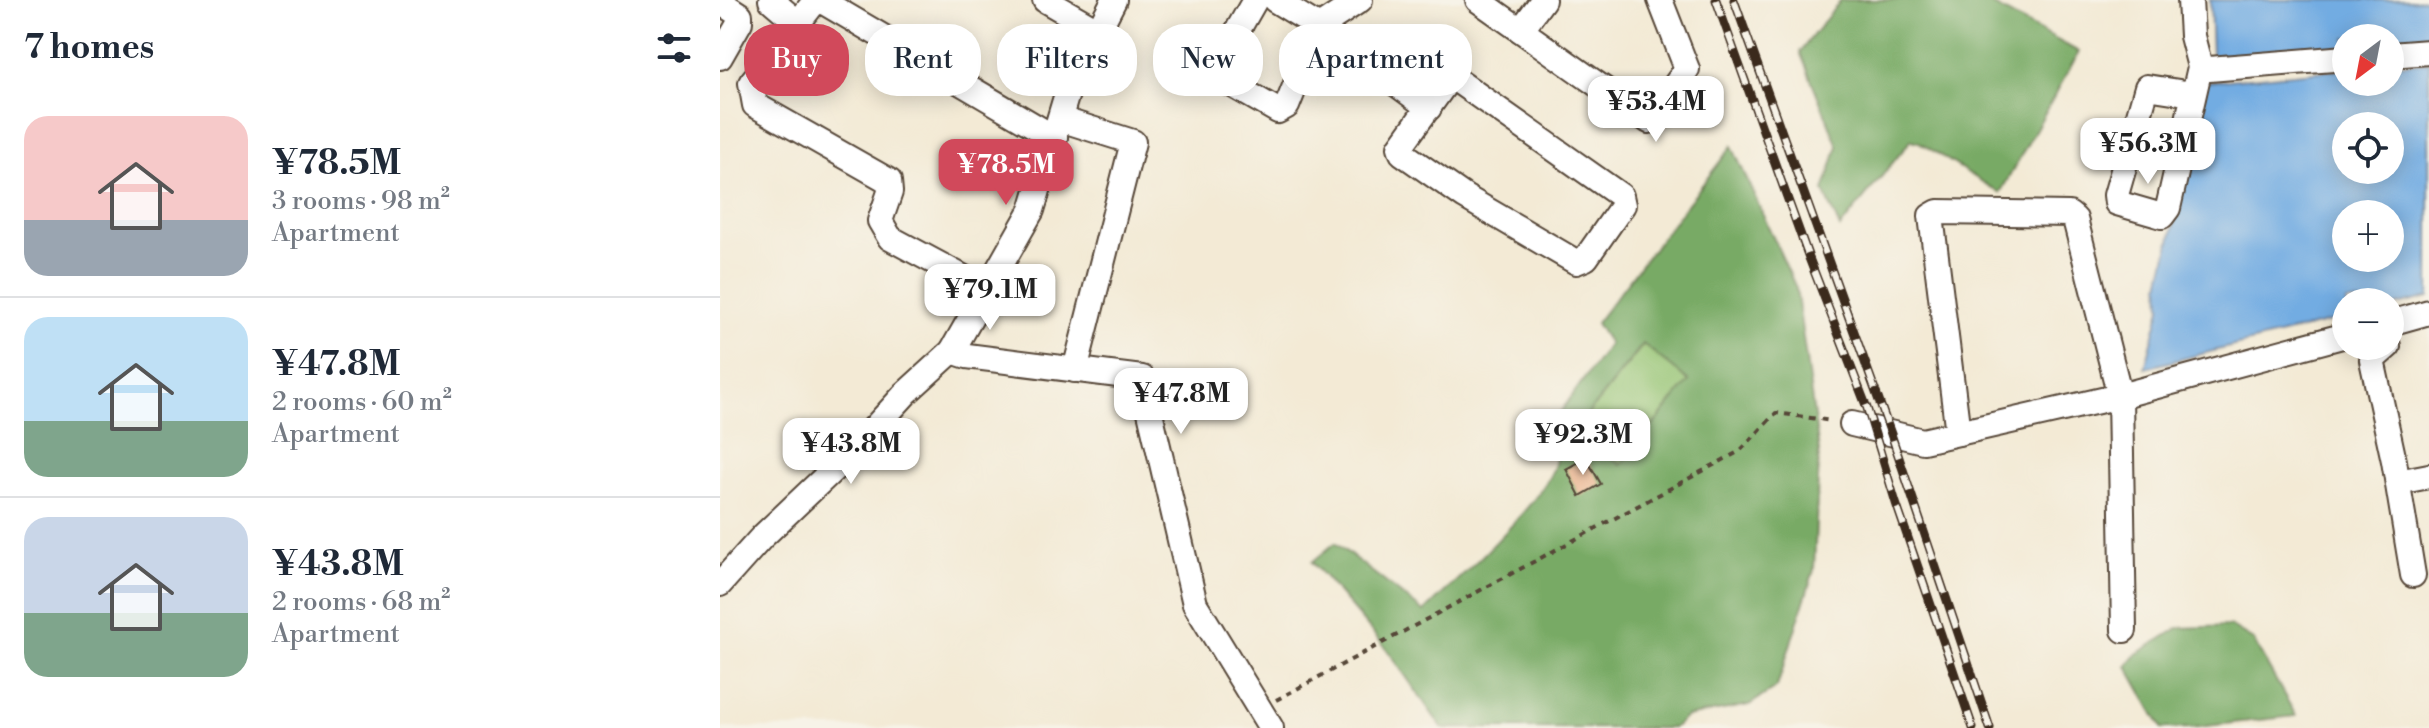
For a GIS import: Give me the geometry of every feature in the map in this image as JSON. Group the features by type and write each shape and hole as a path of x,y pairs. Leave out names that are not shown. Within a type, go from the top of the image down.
{"street":[{"path":"771,0 798,23"},
{"path":"985,289 890,238 880,221 890,192 889,181 755,105 751,83 818,0 1058,129 1133,142 1075,370"},
{"path":"1045,0 1087,24"},
{"path":"1100,24 1114,0"},
{"path":"1255,0 1215,70 1217,76 1278,111 1287,106 1291,96"},
{"path":"1275,0 1314,24"},
{"path":"1324,24 1360,0"},
{"path":"1478,0 1649,121 1687,69 1660,0"},
{"path":"1521,30 1543,0"},
{"path":"2190,0 2192,36 2200,67 2168,208 2162,216 2117,203 2116,195 2147,87 2192,94"},
{"path":"720,2 740,15 740,22 720,57"},
{"path":"2404,54 2429,52"},
{"path":"2200,67 2209,69 2332,59"},
{"path":"1455,79 1621,196 1623,205 1586,258 1576,262 1465,197 1402,153 1400,147 1429,108 1448,80 1455,79"},
{"path":"720,584 762,537 952,351 1032,210 1067,96"},
{"path":"1413,96 1429,108"},
{"path":"1958,433 1931,216 1938,212 2064,213 2075,219 2120,396 2124,630"},
{"path":"1852,424 1923,441 2120,396 2332,339"},
{"path":"952,351 967,356 1142,378 1195,604 1266,718"},
{"path":"2372,360 2398,482 2413,575"},
{"path":"2398,482 2429,476"}],"path":[{"path":"1266,718 1740,451 1776,413 1852,424"}],"green space":[{"path":"1841,0 1983,0 2079,52 2000,193 1911,140 1840,228 1824,191 1838,146 1800,52"},
{"path":"1732,146 1796,288 1819,451 1814,570 1777,687 1749,705 1686,717 1673,728 1442,728 1386,648 1312,562 1335,543 1424,612 1521,515 1551,474 1556,458 1549,428 1609,344 1596,323","holes":["1643,344 1689,381 1621,465 1576,429"]},
{"path":"1644,344 1690,381 1621,465 1576,429"},
{"path":"2230,626 2253,640 2296,716 2162,728 2127,666 2137,654 2178,628"}],"water":[{"path":"2210,0 2429,0 2429,47 2404,49 2404,24 2332,24 2332,54 2222,63 2212,56"},
{"path":"2429,62 2429,297 2404,303 2404,288 2332,288 2332,321 2145,368 2161,308 2160,284 2207,82 2332,70 2332,96 2404,96 2404,64"}],"building":[{"path":"1586,458 1601,484 1580,496 1566,469"}],"railway":[{"path":"1716,0 1867,408 1973,728"},
{"path":"1734,0 1891,434 1990,728"}]}
